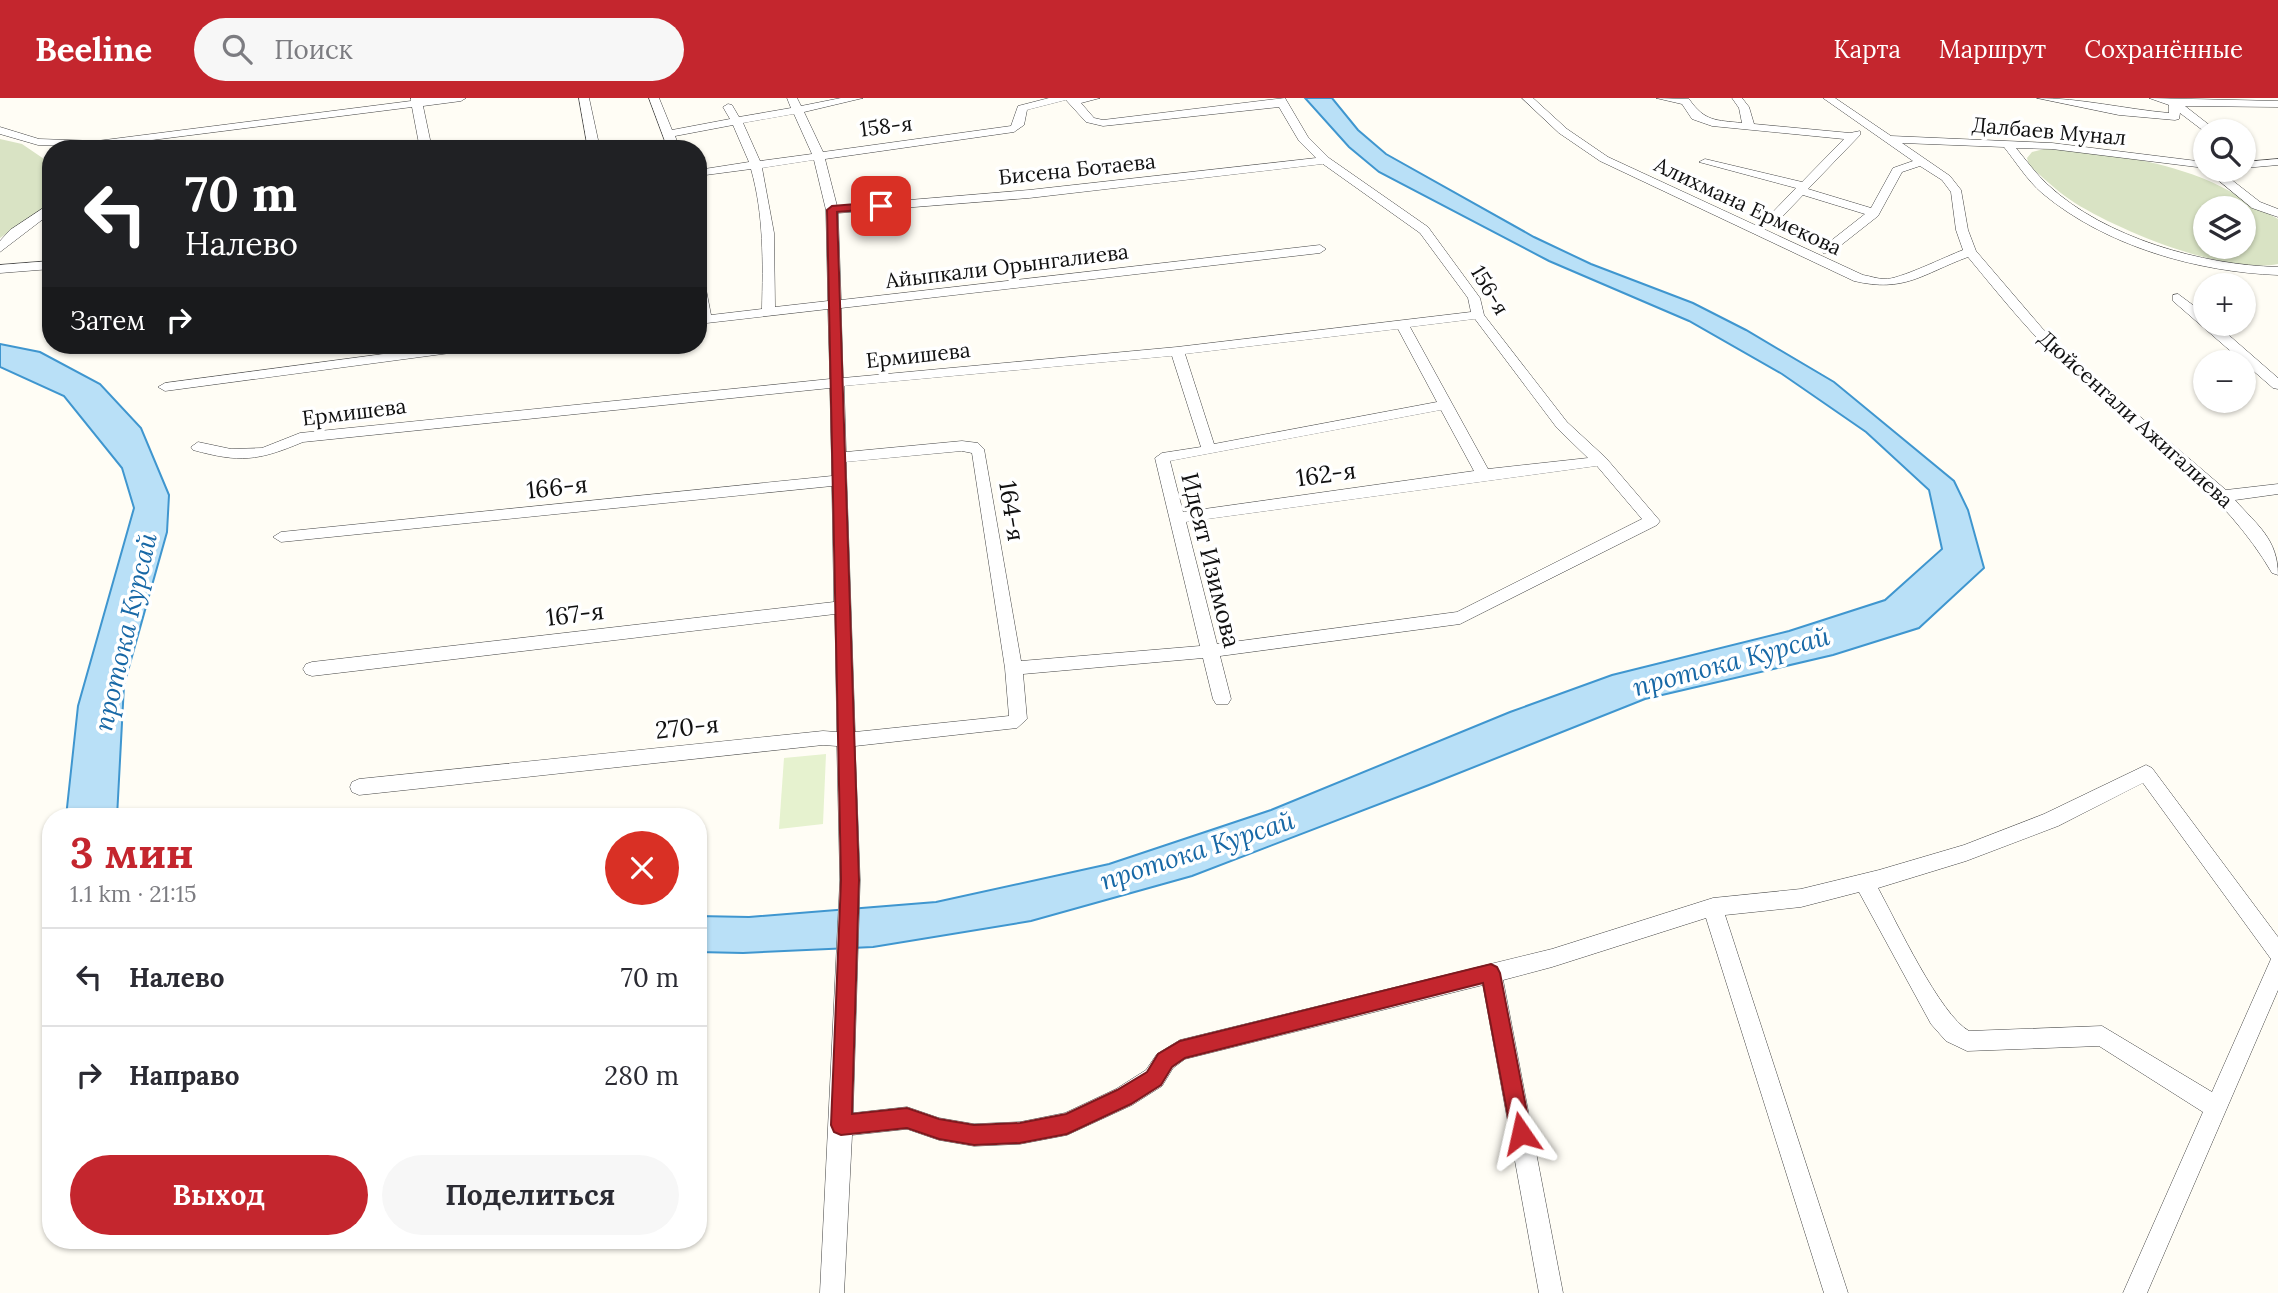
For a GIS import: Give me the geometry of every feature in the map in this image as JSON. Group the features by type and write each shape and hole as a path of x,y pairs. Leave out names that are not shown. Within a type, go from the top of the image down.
{"street":[{"path":"140,140 417,101 461,98"},
{"path":"584,98 592,140"},
{"path":"654,98 672,140"},
{"path":"670,134 737,121 794,104 858,98"},
{"name":"158-я","path":"707,172 818,154 1014,129 1019,125 1022,107 1062,98"},
{"path":"1072,100 1095,98"},
{"name":"Алихмана Ермекова","path":"1527,98 1563,131 1604,159 1859,278 1885,283 1901,281 1926,268 1970,252"},
{"path":"1661,98 1685,101 1696,117 1704,121 1852,136"},
{"path":"1737,98 1738,103 1744,107 1749,127"},
{"name":"Дюйсенгали Ажигалиева","path":"1828,98 1946,178 1957,192 1962,230 1970,252 2038,331 2077,370 2223,496 2263,542 2278,569"},
{"path":"2042,98 2119,112 2175,117 2174,103"},
{"path":"2154,98 2174,103 2278,104"},
{"path":"1072,100 1090,120 1103,122 1281,100"},
{"name":"156-я","path":"1211,651 1460,618 1652,521 1601,461 1562,425 1478,315 1474,298 1424,230 1325,160 1303,139 1281,100"},
{"path":"417,101 422,140"},
{"path":"2174,103 2195,119"},
{"path":"794,104 818,154 832,210 850,880 845,1057 832,1293"},
{"path":"728,107 756,164 770,235 768,314"},
{"path":"1774,219 1852,136 1867,124"},
{"path":"0,130 42,143"},
{"name":"Далбаев Мунал","path":"1890,139 2052,146 2193,164"},
{"path":"2007,144 2045,190 2110,228 2152,247 2194,260 2235,270 2278,271"},
{"name":"Бисена Ботаева","path":"832,210 1029,194 1325,160"},
{"path":"1827,250 1874,213 1897,170 1923,161"},
{"path":"1705,162 1802,188 1874,213"},
{"path":"2256,163 2278,162"},
{"path":"2227,182 2256,205 2278,213"},
{"path":"0,248 14,233 42,213"},
{"name":"Айыпкали Орынгалиева","path":"707,320 835,307 1320,249"},
{"path":"0,269 42,266"},
{"path":"2178,298 2193,311"},
{"name":"Ермишева","path":"198,447 231,454 264,453 300,438 638,401 1177,351 1478,315"},
{"path":"1402,324 1483,475"},
{"path":"2221,336 2278,385"},
{"name":"Идеят Изимова","path":"1177,351 1209,450 1162,458 1222,699"},
{"path":"165,387 397,354"},
{"path":"1209,450 1445,405"},
{"name":"164-я","path":"839,457 962,446 973,446 979,452 1014,668 1018,719"},
{"name":"162-я","path":"1176,518 1601,461"},
{"name":"166-я","path":"281,537 838,480"},
{"path":"2223,496 2278,489"},
{"name":"167-я","path":"312,669 844,607"},
{"path":"1014,668 1211,651"},
{"name":"270-я","path":"359,786 823,738 846,740 1011,723 1018,719"},
{"path":"841,1125 907,1118 939,1129 974,1135 1020,1133 1067,1124 1124,1097 1154,1078 1165,1060 1180,1050 1552,958 1713,908 1801,898 1966,853 2051,820 2146,773 2278,953"},
{"path":"1864,882 1938,1017 1954,1034 1967,1041 2102,1036 2217,1107"},
{"path":"1713,908 1836,1293"},
{"path":"2135,1293 2278,967"},
{"path":"1491,973 1551,1293"}],"green space":[{"path":"0,139 22,144 42,158 42,209 0,238"},
{"path":"2044,149 2124,157 2184,171 2193,175 2193,182 2212,182 2238,196 2193,196 2193,254 2146,238 2075,203 2029,165 2027,158 2032,152"},
{"path":"2256,206 2278,219 2278,264 2230,263 2211,259 2256,259"},
{"path":"826,754 823,824 779,829 784,758"}],"water":[{"name":"протока Курсай","path":"1305,98 1332,98 1358,130 1386,154 1534,237 1591,264 1693,303 1746,330 1834,382 1954,481 1968,510 1984,568 1919,628 1833,655 1645,699 1192,876 1031,921 873,947 707,952 707,916 749,917 936,902 1109,864 1271,810 1510,712 1612,675 1789,631 1885,600 1942,549 1929,490 1866,432 1782,374 1689,321 1549,261 1379,172 1349,147"},
{"name":"протока Курсай","path":"0,344 40,352 100,384 141,428 169,495 167,532 124,685 117,808 67,808 78,706 134,508 122,468 64,396 0,367"}],"route":[{"path":"881,206 832,210 850,880 841,1125 907,1118 939,1129 974,1135 1020,1133 1067,1124 1124,1097 1154,1078 1165,1060 1180,1050 1491,973 1521,1133"}]}
